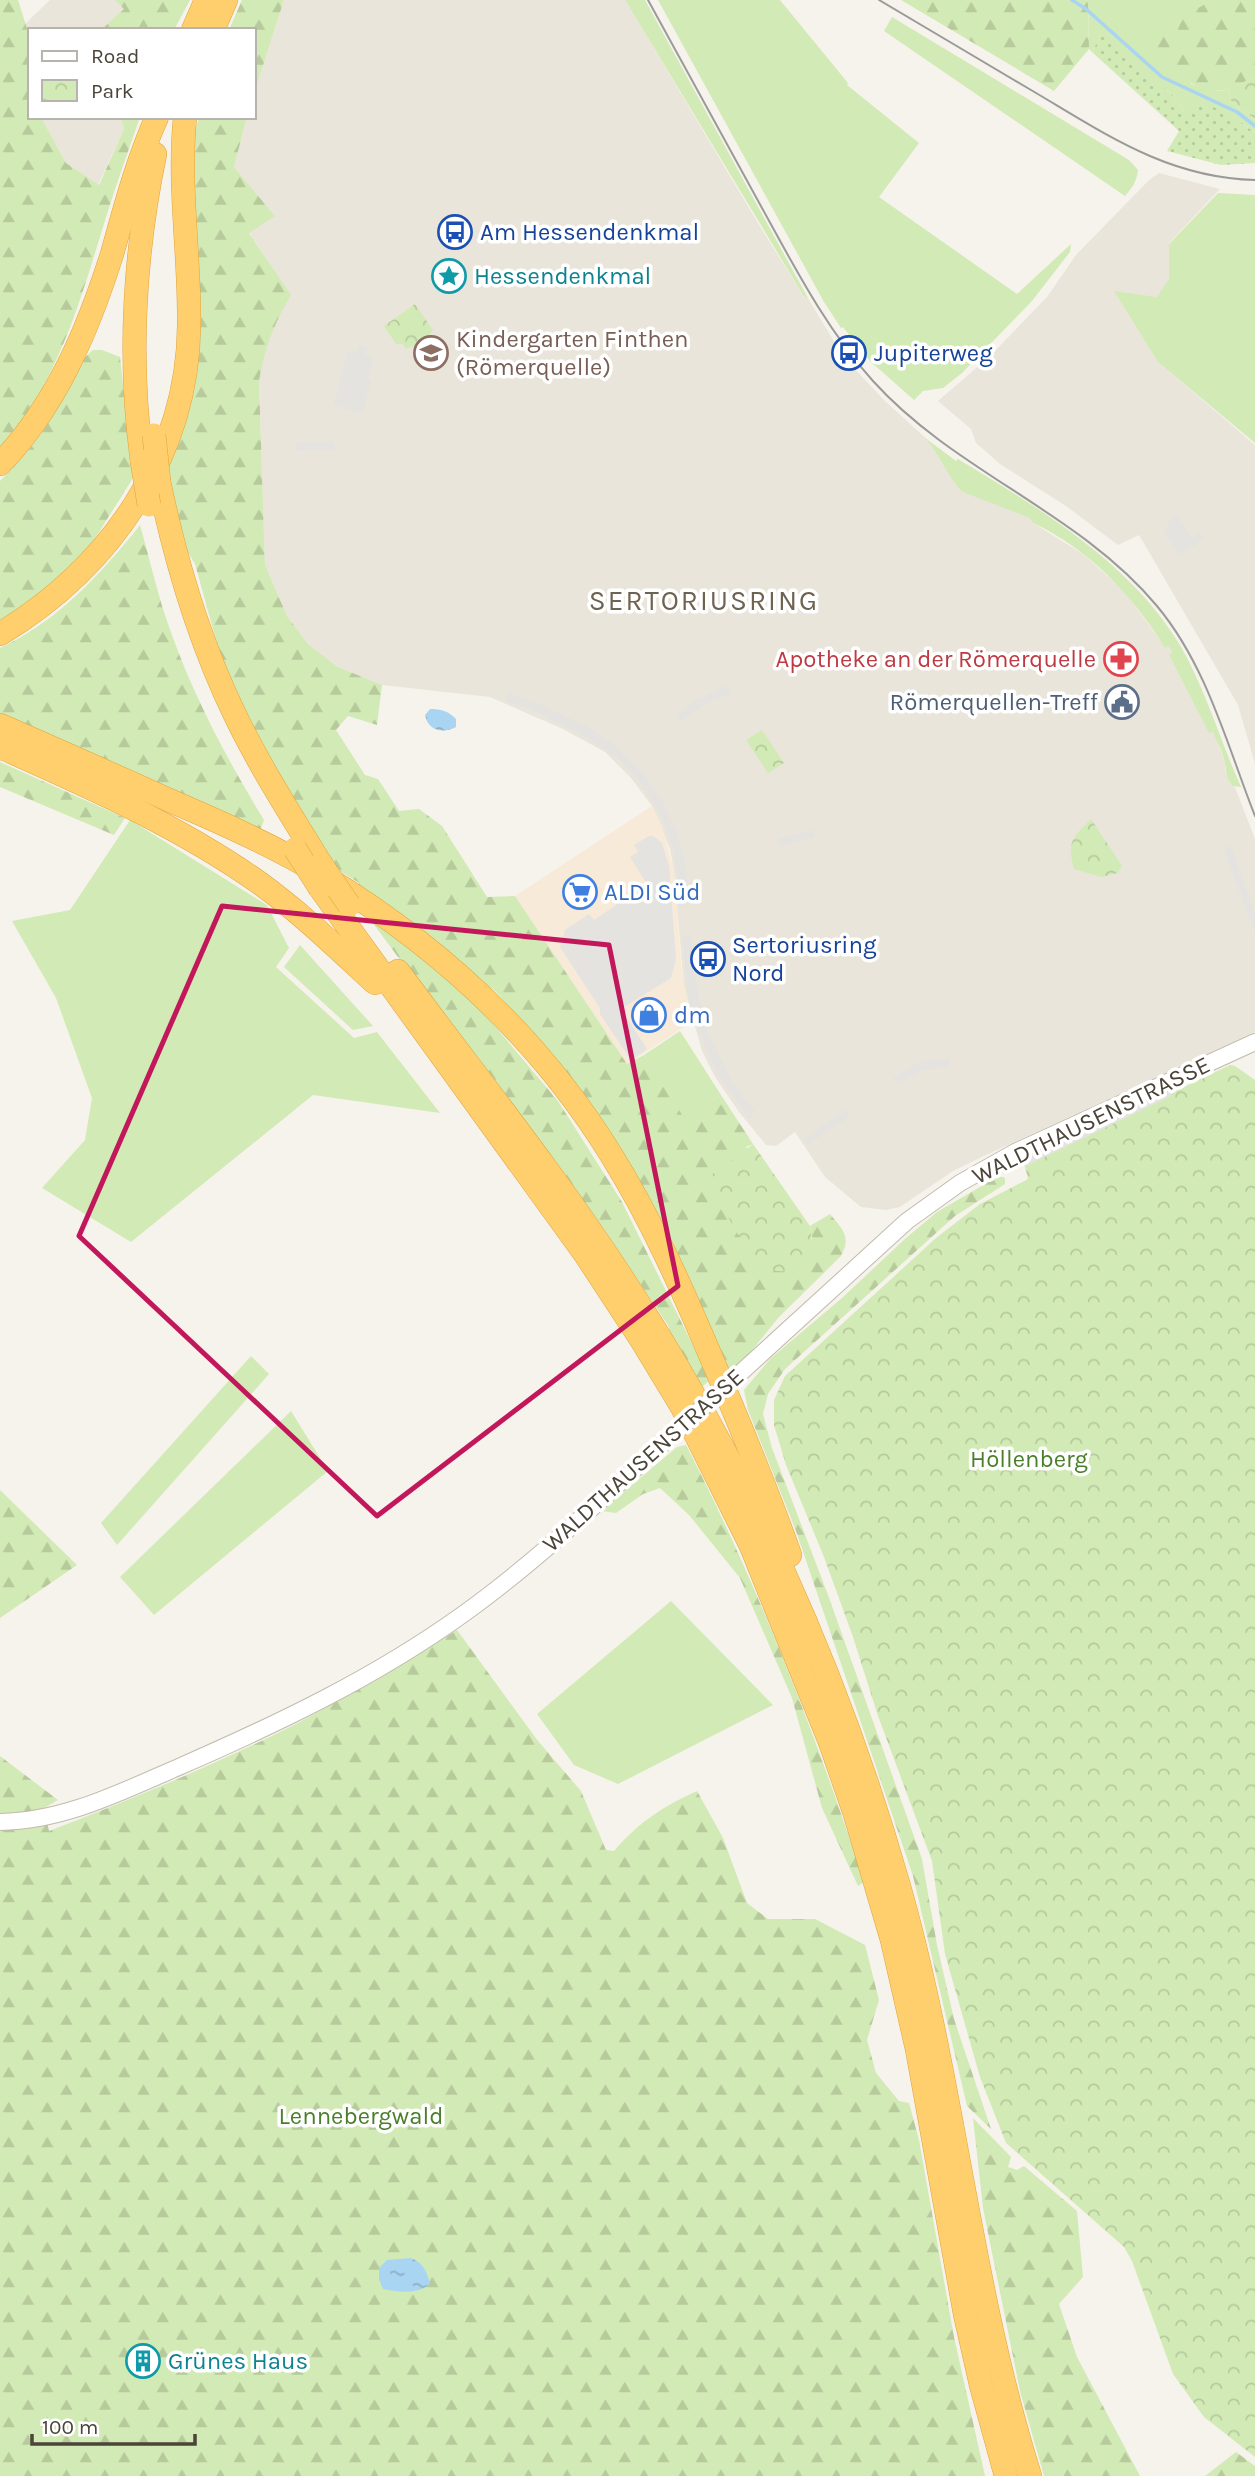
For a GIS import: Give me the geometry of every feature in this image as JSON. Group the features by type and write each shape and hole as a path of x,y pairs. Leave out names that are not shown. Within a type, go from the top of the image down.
{"highway":[{"path":"194,28 205,0"},
{"path":"214,28 226,0"},
{"path":"0,464 41,414 57,388 84,331 111,256 134,177 156,119"},
{"path":"165,119 147,192 136,286 134,381 149,505 174,600 204,681 238,753 295,849 320,888 584,1254 642,1341 682,1407 751,1546 816,1706 855,1814 892,1940 917,2049 965,2314 1006,2476"},
{"path":"182,119 163,191 150,285 148,354 159,482 187,592 219,678 253,750 321,864 558,1184 651,1323 707,1419 758,1518 804,1620 874,1805 912,1934 949,2104 987,2309 1030,2476"},
{"path":"0,634 55,597 103,550 142,495 170,433 186,367 189,329 183,119"},
{"path":"0,725 276,849 320,874 395,922 457,972 515,1028 541,1058 566,1089 611,1155 661,1247 741,1428 784,1538 834,1695"},
{"path":"0,747 122,803 204,848 261,884 297,912 375,984 444,1061"}],"street":[{"name":"WALDTHAUSENSTRASSE","path":"0,1822 38,1819 91,1805 275,1724 350,1687 488,1596 562,1534 907,1221 950,1189 1015,1152 1255,1042"}],"highlighted area":[{"path":"222,906 609,945 678,1286 377,1516 79,1236"}],"shaded area":[{"path":"50,0 115,0 125,9 103,28 28,28 28,32 25,24"},
{"path":"284,0 625,0 764,233 851,365 931,443 955,484 1031,518 1033,523 1083,554 1124,591 1165,647 1168,645 1172,651 1169,655 1209,732 1213,731 1225,762 1225,771 1235,787 1255,839 1255,1032 953,1171 900,1207 886,1210 861,1207 825,1177 795,1132 776,1146 766,1145 715,1077 702,1051 684,987 670,849 652,806 631,778 605,752 563,729 490,697 382,685 338,667 308,644 287,616 265,565 259,382 273,325 290,295 249,232 274,215 234,167 246,119 256,119 256,88"},
{"path":"42,119 122,119 124,129 98,185 66,163"},
{"path":"1159,173 1220,189 1169,243 1170,279 1157,297 1115,292 1158,362 1255,445 1255,764 1238,705 1139,535 1118,545 1066,506 1000,464 976,443 971,429 938,401 989,357 1047,297 1076,255"},
{"path":"359,344 368,347 365,356 374,358 362,414 333,405 348,350 356,352"},
{"path":"334,441 332,450 295,451 295,443"},
{"path":"1177,515 1192,538 1200,533 1204,539 1179,555 1163,530 1170,525 1168,521"},
{"path":"726,686 731,693 706,704 681,721 676,715 698,699"},
{"path":"509,693 588,727 614,745 645,776 664,804 677,832 685,861 689,903 681,907 673,848 660,814 639,781 617,758 586,737 531,710 507,702"},
{"path":"652,806 662,826 674,871 682,974 692,1022 627,1064 515,896"},
{"path":"813,829 815,837 781,847 777,839"},
{"path":"649,836 662,843 669,866 676,960 671,978 621,1009 647,1049 631,1060 560,947 565,930 589,914 594,920 647,884 630,857 638,852 634,845"},
{"path":"1230,844 1255,913 1255,933 1224,851"},
{"path":"691,934 694,975 708,1034 733,1083 754,1110 750,1119 717,1073 694,1020 687,991 683,938"},
{"path":"950,1059 950,1066 922,1071 898,1084 893,1077 922,1061"},
{"path":"1168,1088 1171,1096 1026,1166 1023,1157"},
{"path":"846,1110 850,1116 807,1145 803,1139"}],"green space":[{"path":"0,0 18,0 28,32 28,119 42,119 66,163 99,185 124,129 122,119 139,119 66,337 38,395 21,422 0,447"},
{"path":"115,0 190,0 175,28 103,28 124,9"},
{"path":"242,0 284,0 256,88 256,28 230,28"},
{"path":"625,0 645,0 809,300 803,295"},
{"path":"658,0 780,0 847,85 919,143 879,197 1017,294 1071,244 1070,252 1032,301 962,373 943,388 923,391 914,400 871,362 843,327 841,328 824,302"},
{"path":"901,0 1088,0 1089,49 1054,91"},
{"path":"1088,0 1213,0 1182,22 1179,31 1172,36 1154,36 1191,84 1221,91 1228,89 1232,103 1255,119 1255,133 1238,120 1188,115 1172,95 1101,30 1093,53 1089,49"},
{"path":"1213,0 1255,0 1255,77 1224,90 1203,88 1178,76 1158,60 1147,42 1154,36 1176,33 1188,14"},
{"path":"892,17 1129,160 1138,170 1130,190 1125,196 884,31"},
{"path":"1101,29 1172,95 1188,115 1202,101 1238,120 1255,133 1255,163 1221,165 1167,151 1179,131 1093,53"},
{"path":"1255,77 1255,119 1232,103 1228,89"},
{"path":"198,119 246,119 234,167 275,216 249,233 291,295 270,337 259,382 265,565 287,616 308,644 338,667 382,685 377,725 348,716 336,730 365,775 378,779 399,811 419,809 442,826 487,897 515,896 627,1064 644,1055 684,1118 721,1095 753,1144 746,1147 812,1240 810,1226 830,1214 844,1233 846,1243 841,1256 778,1318 745,1359 727,1375 553,1054 494,990 358,886 359,883 335,868 280,779 222,662 195,564 185,548 166,469 179,440 187,398 187,223 194,135"},
{"path":"1218,193 1255,195 1255,443 1158,362 1114,291 1157,297 1169,279 1169,244"},
{"path":"415,304 433,330 423,342 406,349 403,344 396,344 384,326"},
{"path":"93,350 102,350 120,357 133,478 87,551 47,592 0,624 0,481 39,436 79,364"},
{"path":"924,437 956,461 958,459 1020,497 1081,539 1135,588 1159,615 1180,645 1205,697 1241,787 1233,786 1228,779 1224,759 1213,732 1209,733 1169,655 1172,651 1168,646 1165,648 1124,592 1091,560 1073,546 1033,523 1030,518 963,492"},
{"path":"140,525 162,607 186,671 209,722 264,820 260,831 0,714 0,648 60,610 110,561"},
{"path":"762,730 784,763 768,773 746,740"},
{"path":"0,762 125,818 114,835 0,787"},
{"path":"1091,819 1122,866 1118,873 1101,877 1074,869 1071,846 1079,831"},
{"path":"130,820 267,905 289,948 276,967 354,1038 377,1032 440,1113 313,1095 131,1242 42,1188 85,1140 92,1098 56,998 12,921 70,910"},
{"path":"366,914 434,967 488,1018 558,1101 622,1202 710,1380 701,1388 668,1338 669,1327 602,1226 576,1196"},
{"path":"300,945 373,1026 353,1030 284,967"},
{"path":"680,1031 721,1095 684,1119 644,1055"},
{"name":"Höllenberg","path":"1230,1065 1255,1080 1255,2457 1204,2417 1173,2374 1132,2261 1124,2247 1006,2143 980,2077 945,1954 932,1861 878,1716 824,1557 786,1465 774,1425 774,1400 785,1376 936,1238 980,1204 1028,1179 1024,1163"},
{"path":"753,1144 810,1226 811,1243 808,1252 798,1265 789,1270 778,1271 758,1262 739,1236 707,1178"},
{"path":"999,1176 1005,1178 1005,1184 955,1216 785,1369 768,1394 763,1414 772,1448 828,1595 922,1859 937,1945 954,2019 991,2129 967,2106 913,1876 796,1531 748,1410 744,1390 770,1359 842,1298 906,1238 937,1212"},
{"path":"251,1356 269,1374 117,1545 101,1523"},
{"path":"291,1411 328,1471 154,1615 120,1577"},
{"path":"686,1445 737,1551 784,1660 826,1770 864,1882 858,1886 822,1808 792,1698 740,1578 689,1515 660,1488 643,1494 616,1513 601,1511 677,1447"},
{"path":"0,1490 77,1565 0,1618"},
{"path":"671,1601 773,1705 618,1784 574,1765 537,1714"},
{"name":"Lennebergwald","path":"457,1630 538,1741 581,1791 606,1850 614,1851 652,1816 697,1791 723,1838 747,1903 768,1919 815,1919 865,1945 879,2000 867,2040 876,2073 899,2101 909,2103 919,2140 954,2337 985,2476 0,2476 0,1756 58,1800 44,1808 49,1831 163,1785 276,1734 368,1684"},
{"path":"973,2118 1011,2157 1008,2167 1017,2170 1024,2166 1077,2211 1083,2277 1059,2304 1077,2357 1140,2476 1044,2476 1020,2391 983,2208"},
{"path":"1236,2452 1255,2466 1255,2476 1205,2476"}],"water":[{"path":"430,709 450,714 456,719 456,727 441,730 433,728 425,715"},
{"path":"411,2258 424,2268 430,2284 413,2291 383,2289 379,2268 387,2260"}],"waterway":[{"path":"1072,0 1086,9 1162,77 1237,112 1255,126"}],"tram line":[{"path":"648,0 799,276 841,341 873,381 906,413 941,441 1091,544 1126,573 1157,606 1174,629 1203,680 1255,816"},
{"path":"879,0 1084,122 1137,150 1193,171 1255,180"}],"place":[{"name":"Am Hessendenkmal","path":"455,232"},
{"name":"Hessendenkmal","path":"449,276"},
{"name":"Kindergarten Finthen (Römerquelle)","path":"431,353"},
{"name":"Jupiterweg","path":"849,353"},
{"name":"Apotheke an der Römerquelle","path":"1121,659"},
{"name":"Römerquellen-Treff","path":"1122,702"},
{"name":"ALDI Süd","path":"580,892"},
{"name":"Sertoriusring Nord","path":"708,959"},
{"name":"dm","path":"649,1015"},
{"name":"Grünes Haus","path":"143,2361"}],"district":[{"name":"SERTORIUSRING","path":"704,600"}]}
